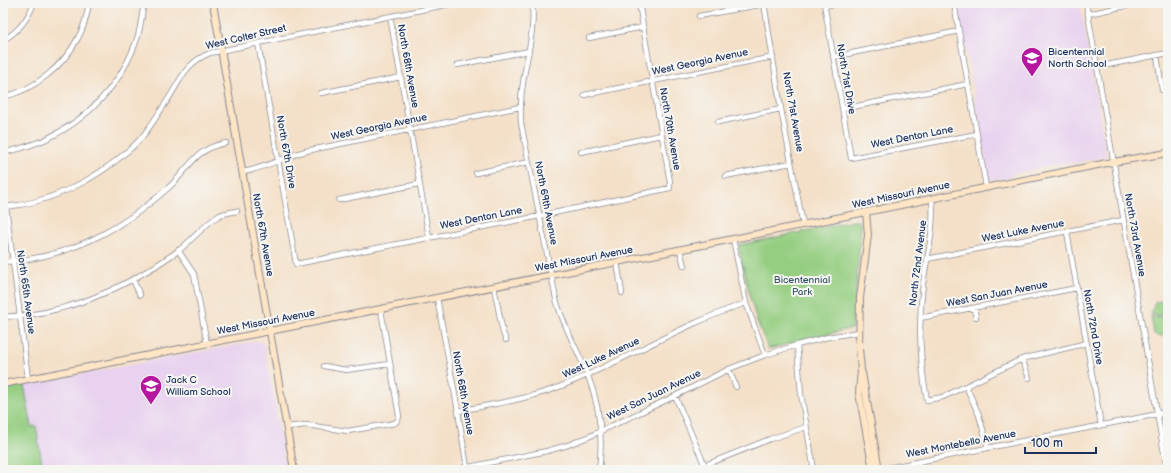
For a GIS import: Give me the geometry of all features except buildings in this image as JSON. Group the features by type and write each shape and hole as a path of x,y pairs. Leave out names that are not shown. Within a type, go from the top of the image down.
{"street":[{"path":"3,40 11,36 23,24 29,16 34,3"},
{"path":"3,97 15,94 46,77 61,62 79,37 88,3"},
{"path":"3,152 30,146 54,135 69,126 94,107 113,85 126,65 138,35 144,3"},
{"name":"North 67th Avenue","path":"213,3 294,470"},
{"name":"West Colter Street","path":"4,207 33,202 59,194 75,187 100,172 130,150 168,100 182,75 192,64 204,56 258,43 455,3"},
{"name":"North 69th Avenue","path":"532,3 533,21 529,51 523,77 520,107 522,123 550,276 559,311 588,375 596,398 601,431 599,470"},
{"name":"North 70th Avenue","path":"638,3 653,81 670,188"},
{"path":"699,16 764,3"},
{"name":"North 71st Avenue","path":"764,3 781,109 803,225"},
{"path":"825,5 839,3"},
{"path":"954,3 986,187"},
{"name":"North 73rd Avenue","path":"1086,3 1167,470"},
{"path":"1088,14 1140,3"},
{"name":"North 71st Drive","path":"825,5 851,158"},
{"name":"North 68th Avenue","path":"390,16 429,237"},
{"path":"589,38 643,27"},
{"path":"833,57 959,31"},
{"name":"North 67th Drive","path":"258,43 296,264"},
{"path":"457,65 529,51"},
{"path":"1097,66 1168,53"},
{"path":"1157,55 1162,90"},
{"name":"West Georgia Avenue","path":"584,95 773,57"},
{"path":"321,93 401,77"},
{"path":"842,109 968,84"},
{"name":"West Georgia Avenue","path":"243,172 254,170 306,151 520,107"},
{"path":"718,122 781,109"},
{"name":"West Denton Lane","path":"851,158 976,134"},
{"path":"581,152 661,135"},
{"path":"3,262 38,258 64,251 94,239 118,227 145,208 169,187 198,155 209,148 226,144"},
{"name":"West Missouri Avenue","path":"3,384 932,200 986,187 1168,153"},
{"path":"476,173 529,162"},
{"path":"725,176 791,163"},
{"path":"339,200 419,184"},
{"name":"West Denton Lane","path":"296,264 540,216 670,188"},
{"name":"North 72nd Avenue","path":"932,200 933,223 923,285 920,318 922,362 927,400 943,397 966,386"},
{"name":"North 65th Avenue","path":"4,207 28,379"},
{"path":"3,317 20,316 62,308 98,296 133,280 178,250 218,217 226,213 237,211"},
{"path":"866,212 868,235 860,298 860,393 876,470"},
{"name":"West Luke Avenue","path":"927,259 1123,220"},
{"name":"North 72nd Drive","path":"1067,232 1101,425"},
{"path":"733,239 746,303 765,355"},
{"path":"178,250 194,274 207,344"},
{"path":"680,250 684,266"},
{"path":"617,262 622,293"},
{"path":"133,280 140,295"},
{"path":"494,287 503,333 506,340"},
{"name":"West San Juan Avenue","path":"920,318 1077,288"},
{"name":"North 68th Avenue","path":"437,298 467,468"},
{"name":"West Luke Avenue","path":"458,411 531,396 551,390 588,375 692,324 746,303"},
{"path":"974,308 976,318"},
{"path":"286,427 306,425 340,430 355,430 395,422 398,420 399,416 381,310"},
{"name":"West San Juan Avenue","path":"454,470 547,451 581,440 729,369 765,355 797,345 859,332"},
{"path":"988,448 979,415 966,386 1022,359 1087,343"},
{"path":"797,345 806,427 814,470"},
{"path":"1022,359 1029,378"},
{"path":"324,366 346,370 390,364"},
{"path":"729,369 736,387"},
{"path":"675,396 705,466"},
{"name":"West Montebello Avenue","path":"876,470 1168,412"},
{"path":"694,470 770,439 806,427"}],"shaded area":[{"name":"Bicentennial North School","path":"958,3 1080,3 1106,157 1077,163 1063,163 1016,173 1007,178 989,179"},
{"name":"Jack C William School","path":"256,341 262,342 265,348 286,470 43,470 36,426 32,427 24,385"}],"green space":[{"name":"Bicentennial Park","path":"859,221 861,227 853,328 768,349 751,301 739,245"},
{"path":"1168,300 1168,317 1151,314 1155,302"},
{"path":"1151,316 1168,319 1168,335 1159,336 1154,334"},
{"path":"24,385 32,427 36,426 43,470 3,470 3,389"}],"place":[{"name":"Bicentennial North School","path":"1032,78"},
{"name":"Jack C William School","path":"151,406"}]}
